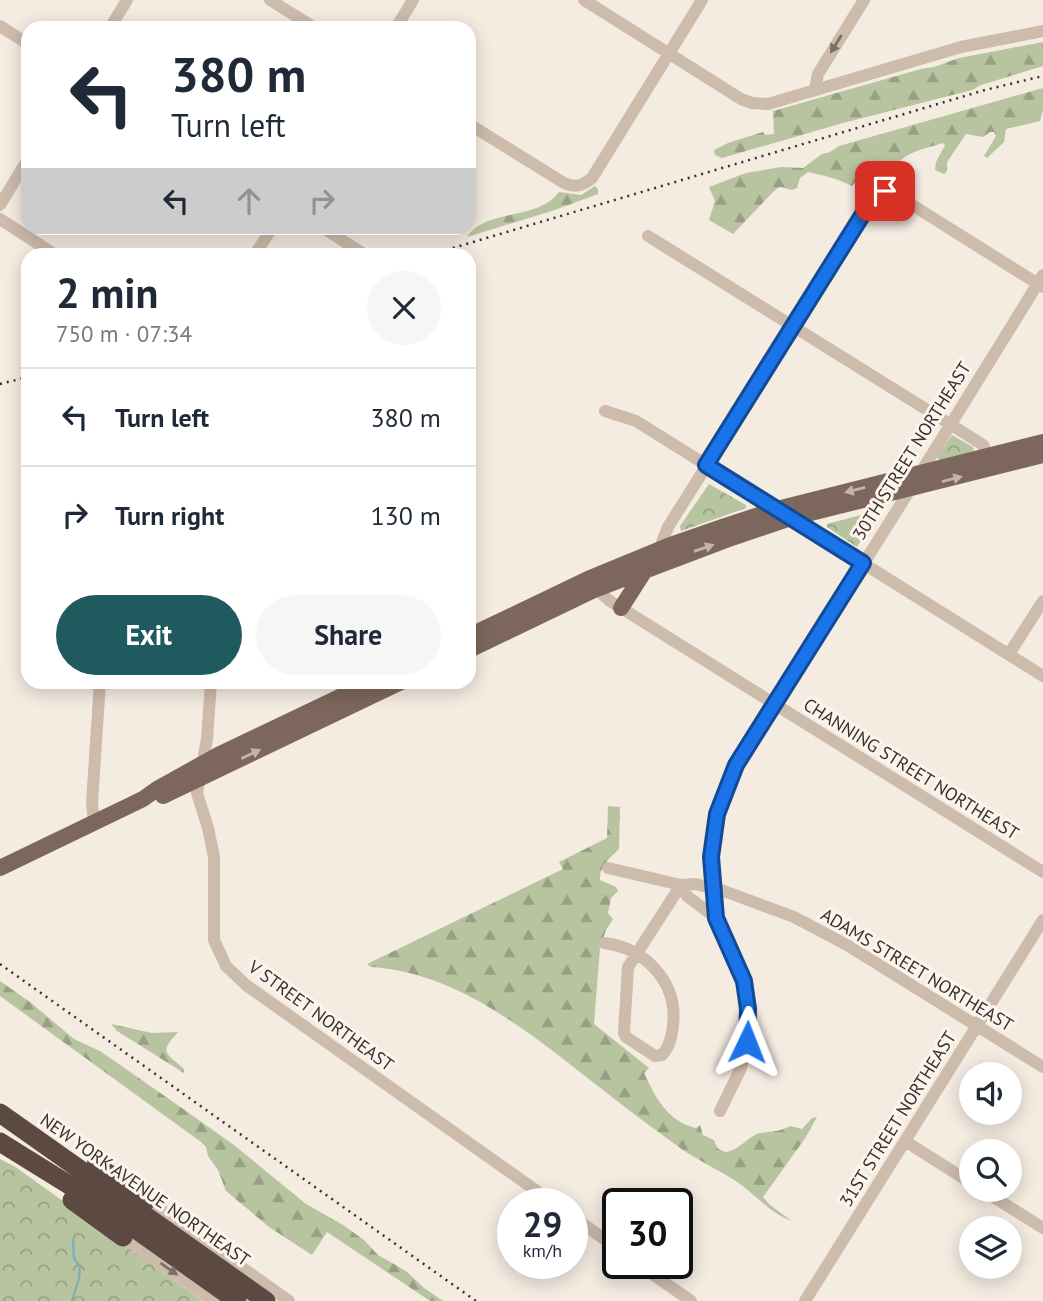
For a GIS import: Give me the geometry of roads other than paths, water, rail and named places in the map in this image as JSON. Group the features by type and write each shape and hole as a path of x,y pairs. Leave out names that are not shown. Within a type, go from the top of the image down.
{"highway":[{"path":"0,1101 147,1200"},
{"name":"NEW YORK AVENUE NORTHEAST","path":"0,1113 266,1301"},
{"path":"0,1124 83,1172"},
{"path":"0,1142 71,1200 123,1237"},
{"path":"0,1142 103,1206 237,1301"}],"main road":[{"path":"476,633 777,509 1043,442"},
{"path":"621,608 646,569 662,556 791,518 1043,455"},
{"path":"476,646 591,584 646,569"},
{"path":"341,704 361,689"},
{"path":"0,868 143,799 163,796 202,770 341,704 382,689"}],"street":[{"path":"114,21 127,0"},
{"path":"271,0 304,21"},
{"path":"400,21 414,0"},
{"path":"584,0 741,99 752,103 768,104 961,47 1043,31"},
{"path":"476,128 566,184 581,185 592,178 702,0"},
{"path":"815,89 818,74 864,0"},
{"path":"0,26 21,40"},
{"path":"0,205 21,170"},
{"path":"662,556 666,531 878,193 892,193 1041,282"},
{"path":"0,219 21,233"},
{"path":"25,235 45,248"},
{"path":"334,235 355,248"},
{"path":"648,236 983,445 988,456"},
{"name":"30TH STREET NORTHEAST","path":"720,1111 738,1078 749,1016 746,988 739,966 716,918 711,857 719,806 736,765 1041,282"},
{"path":"605,411 636,421 1043,676"},
{"name":"CHANNING STREET NORTHEAST","path":"591,584 621,608 1043,872"},
{"path":"1009,654 1043,601"},
{"path":"94,823 92,803 100,689"},
{"name":"V STREET NORTHEAST","path":"210,689 198,801 208,828 215,863 213,931 219,954 226,966 246,985 532,1188"},
{"name":"ADAMS STREET NORTHEAST","path":"608,868 681,885 695,884 713,888 750,899 806,923 847,945 1043,1067"},
{"path":"604,943 638,954 664,979 673,1006 673,1033 665,1053 659,1056 626,1037 624,1033 628,967 638,954 681,885 687,896 716,918"},
{"name":"31ST STREET NORTHEAST","path":"805,1301 1043,920"},
{"path":"905,1141 959,1175"},
{"path":"147,1200 289,1301"},
{"path":"1001,1202 1043,1228"},
{"path":"123,1237 214,1301"},
{"path":"659,1279 691,1301"}],"waterway":[{"path":"72,1301 80,1267 74,1258 73,1240"}],"railway":[{"path":"453,248 985,90 1043,76"},
{"path":"0,384 21,379"},
{"path":"0,964 476,1301"}]}
